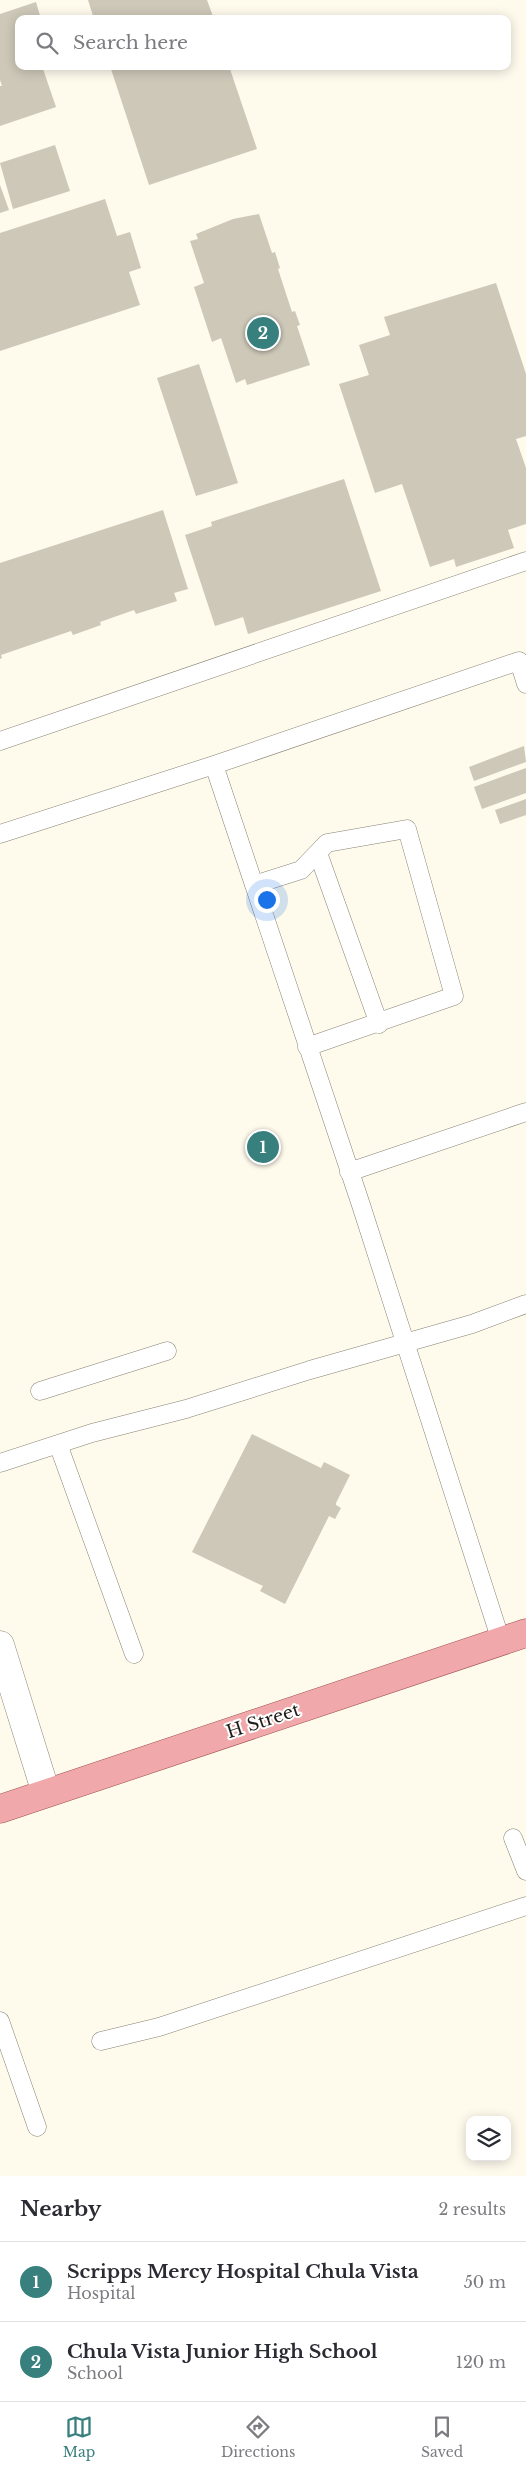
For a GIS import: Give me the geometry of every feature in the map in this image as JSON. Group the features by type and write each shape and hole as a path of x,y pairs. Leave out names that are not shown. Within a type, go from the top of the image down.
{"main road":[{"name":"H Street","path":"0,1809 514,1637"}],"street":[{"path":"0,1645 46,1793"}],"lane":[{"path":"0,741 526,561"},
{"path":"0,834 214,765 522,660 526,684"},
{"path":"214,765 405,1343 514,1637"},
{"path":"254,886 301,870 327,843 407,829 454,996 379,1024 307,1047"},
{"path":"318,853 379,1024"},
{"path":"349,1172 526,1112"},
{"path":"0,1463 58,1444 186,1409 260,1385 472,1324 526,1304"},
{"path":"40,1391 167,1350"},
{"path":"58,1444 134,1654"},
{"path":"513,1838 526,1871"},
{"path":"102,2041 158,2027 526,1906"},
{"path":"0,2021 37,2128"}],"building":[{"path":"88,0 207,0 213,15 93,15"},
{"path":"36,2 40,15 15,15 15,70 43,70 56,107 0,126 0,86 2,86 0,80 0,14"},
{"path":"111,70 230,70 257,149 149,185"},
{"path":"55,145 70,191 13,209 0,163"},
{"path":"0,185 9,210 0,213"},
{"path":"105,199 117,236 130,232 141,268 129,272 140,305 0,351 0,233"},
{"path":"259,214 272,253 275,252 280,268 278,269 292,312 295,311 300,325 297,326 310,365 247,385 245,379 236,383 221,338 212,342 194,287 204,283 190,241 198,239 196,234 233,219"},
{"path":"496,283 526,374 526,436 516,439 526,468 526,524 508,530 514,548 456,567 454,559 430,567 402,484 375,493 339,384 369,375 359,345 390,335 384,317"},
{"path":"199,364 238,483 196,496 157,378"},
{"path":"344,479 381,591 248,634 243,617 215,626 185,535 212,526 211,522"},
{"path":"163,510 188,589 174,593 177,601 136,614 134,610 100,622 101,625 73,635 71,631 1,655 2,658 0,659 0,563"},
{"path":"524,746 526,762 474,781 469,767"},
{"path":"526,768 526,793 482,809 474,787"},
{"path":"526,799 526,815 500,824 495,810"},
{"path":"252,1434 321,1468 324,1462 350,1475 336,1503 341,1508 335,1519 329,1516 285,1604 260,1591 263,1586 192,1552"}],"place":[{"name":"Chula Vista Junior High School","path":"263,333"},
{"name":"Scripps Mercy Hospital Chula Vista","path":"263,1147"}]}
